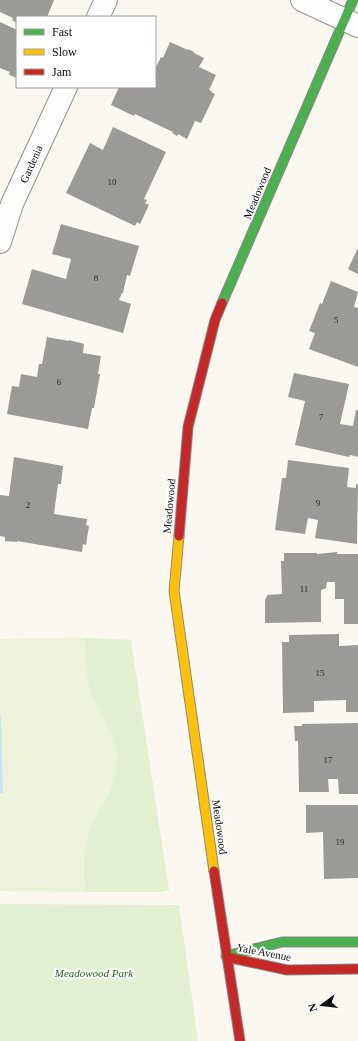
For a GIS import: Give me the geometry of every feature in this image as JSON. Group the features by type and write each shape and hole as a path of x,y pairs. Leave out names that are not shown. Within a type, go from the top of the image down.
{"street":[{"path":"98,16 106,0"},
{"path":"302,0 351,23"},
{"name":"Meadowood","path":"240,1041 226,956 174,591 188,427 215,320 351,23 354,0"},
{"name":"Gardenia","path":"0,242 12,204 66,88"},
{"name":"Yale Avenue","path":"226,956 282,942 358,942"},
{"name":"Yale Avenue","path":"226,956 287,970 358,969"}],"green space":[{"path":"84,638 131,640 169,890 160,892 85,892 84,860 86,841 89,830 114,780 116,756 110,731 89,688 85,667"},
{"path":"84,638 85,667 89,688 110,731 116,756 114,780 110,791 89,830 86,841 84,860 85,892 0,891 0,639"},
{"name":"Meadowood Park","path":"0,904 179,905 198,1041 0,1041"}],"water":[{"path":"1,716 3,793 0,793"}],"building":[{"path":"0,0 54,0 47,16 16,16 16,22 12,20 13,18 0,12"},
{"path":"0,22 16,30 16,78 9,75 10,72 0,68"},
{"path":"170,42 188,49 204,58 199,67 216,75 209,90 215,94 201,123 195,121 187,139 178,134 177,136 172,133 173,132 135,114 134,116 111,105 119,88 156,88 156,67 161,57 163,58"},
{"path":"113,127 166,152 144,199 147,200 145,203 149,205 140,224 137,222 135,226 66,193 90,143 103,150"},
{"path":"61,224 139,246 130,276 127,275 123,293 119,300 131,304 123,333 22,304 32,269 66,279 71,259 52,254"},
{"path":"358,248 358,274 348,269"},
{"path":"331,281 358,292 354,307 358,308 358,367 309,349 315,333 309,331 320,303 322,304"},
{"path":"47,337 84,344 83,353 101,356 98,374 100,374 94,408 92,408 88,429 7,414 12,386 19,387 21,374 37,377 39,364 42,364"},
{"path":"294,373 349,384 340,424 353,426 356,410 358,410 358,457 350,455 349,457 295,445 305,401 288,397"},
{"path":"14,457 63,466 61,484 58,484 54,514 87,519 86,525 89,526 86,545 83,544 82,552 17,541 5,541 5,537 0,536 0,495 9,496"},
{"path":"288,460 349,468 347,487 356,488 356,484 358,485 357,544 315,538 318,520 308,518 305,534 275,530 282,478 286,478"},
{"path":"337,552 337,554 358,554 358,624 344,624 344,599 335,599 335,582 327,582 326,588 321,590 321,622 265,623 265,599 267,595 282,594 281,561 284,561 284,553 317,554"},
{"path":"339,634 339,646 358,645 358,712 346,712 346,700 314,701 314,712 283,713 282,642 289,642 289,635"},
{"path":"358,723 358,794 339,794 338,779 328,779 329,792 299,792 298,741 295,741 294,726 302,726 302,724"},
{"path":"306,805 358,805 358,878 324,879 323,832 306,833"}],"traffic: fast":[{"path":"222,303 353,0"},
{"path":"226,956 282,942 358,942"}],"traffic: slow":[{"path":"179,536 174,591 214,871"}],"traffic: jam":[{"path":"179,536 188,427 215,320 222,303"},
{"path":"214,871 240,1041"},
{"path":"231,958 287,970 358,969"}]}
